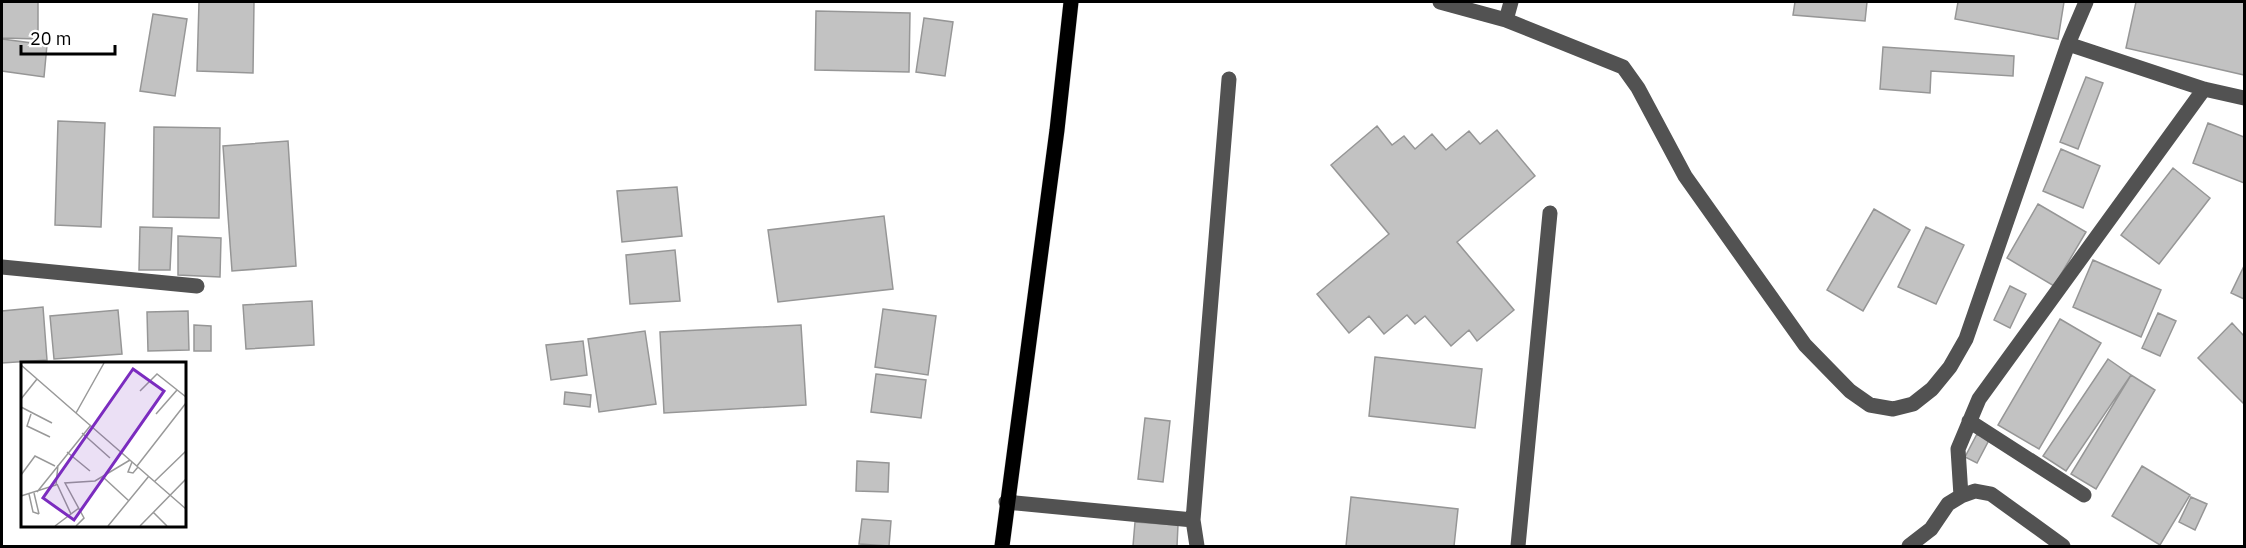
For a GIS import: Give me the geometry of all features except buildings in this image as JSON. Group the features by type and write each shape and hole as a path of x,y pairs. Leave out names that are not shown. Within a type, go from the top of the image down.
{"main road":[{"path":"1002,546 1006,502 1056,141 1071,2"}],"street":[{"path":"1440,2 1506,20 1623,67 1638,88 1685,176 1804,345 1850,391 1870,405 1893,409 1913,404 1932,389 1950,367 1966,339 2068,44 2086,2"},
{"path":"1506,20 1511,2"},
{"path":"2068,44 2204,89 2244,98"},
{"path":"1197,546 1193,520 1229,79"},
{"path":"1961,496 1958,449 1979,399 2204,89"},
{"path":"1518,546 1550,213"},
{"path":"2,267 197,286"},
{"path":"1969,421 2084,495"},
{"path":"1909,546 1931,529 1948,504 1975,491 1991,494 2063,546"},
{"path":"1006,502 1193,520"},
{"path":"1929,546 1931,529"}]}
